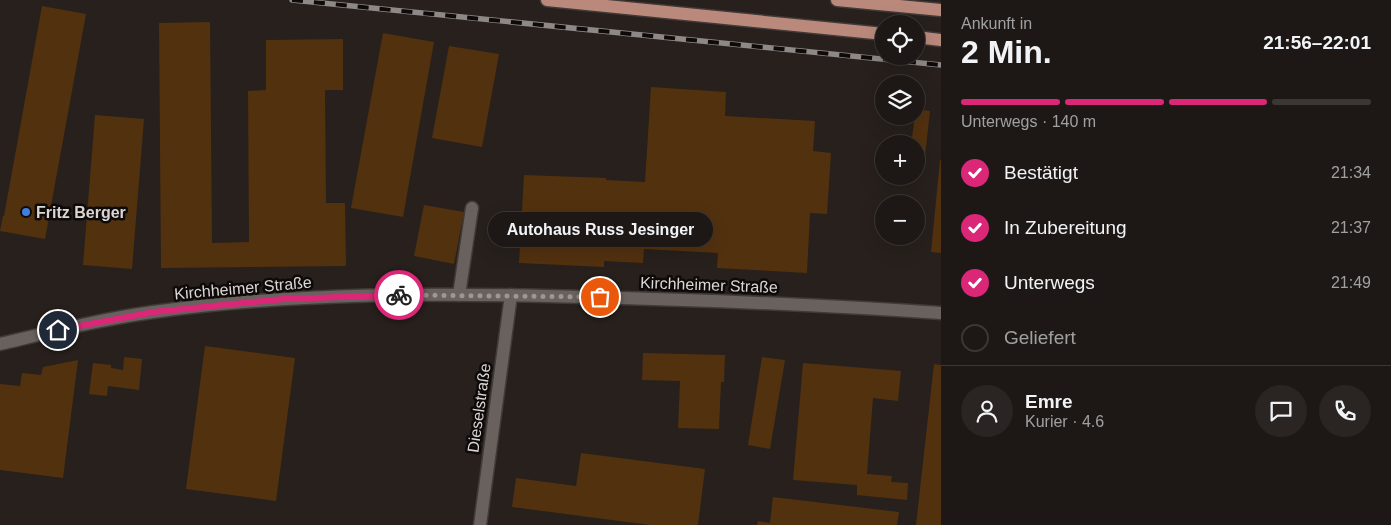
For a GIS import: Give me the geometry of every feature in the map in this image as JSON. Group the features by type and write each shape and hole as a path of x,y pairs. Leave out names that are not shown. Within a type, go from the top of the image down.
{"main road":[{"path":"547,0 875,33"},
{"path":"837,0 941,10"},
{"path":"925,38 941,40"}],"street":[{"path":"458,295 472,208"},
{"name":"Kirchheimer Straße","path":"0,344 86,324 154,312 284,299 367,295 511,295 832,306 941,313"},
{"name":"Dieselstraße","path":"480,525 511,295"}],"building":[{"path":"42,6 86,14 45,239 0,231"},
{"path":"210,22 212,243 249,242 248,91 266,90 266,40 343,39 343,90 325,90 326,203 345,203 346,266 161,268 159,23"},
{"path":"383,33 434,42 403,217 351,208"},
{"path":"449,46 499,54 482,147 432,138"},
{"path":"651,87 726,92 725,116 815,121 813,151 831,153 827,214 810,213 807,273 717,268 718,253 644,249 643,263 604,261 604,267 519,263 524,175 606,178 606,180 645,182"},
{"path":"925,110 930,111 925,156 925,135 912,135 914,125 925,125"},
{"path":"95,115 144,119 132,269 83,265"},
{"path":"941,160 941,253 931,252"},
{"path":"424,205 464,212 454,264 414,256"},
{"path":"205,346 295,358 276,501 186,489"},
{"path":"643,353 725,355 724,382 721,382 719,429 678,428 680,381 642,380"},
{"path":"124,357 142,359 139,390 108,386 107,396 89,394 93,363 111,365 111,368 123,370"},
{"path":"762,357 785,360 770,449 748,445"},
{"path":"78,360 63,478 0,470 0,384 20,386 22,373 41,375 43,367"},
{"path":"803,363 901,371 898,401 873,398 867,474 892,476 891,482 908,483 907,500 857,495 857,485 793,480"},
{"path":"934,364 941,365 941,525 916,525"},
{"path":"581,453 705,469 698,525 650,525 512,507 516,478 576,486"},
{"path":"773,497 899,512 897,525 757,525 758,521 770,523"}],"railway":[{"path":"292,0 941,65"}],"way so far":[{"path":"399,295 600,297"}],"place":[{"name":"Fritz Berger","path":"26,212"},
{"name":"Autohaus Russ Jesinger","path":"600,297"}],"route":[{"path":"58,330 154,312 284,299 399,295"}]}
